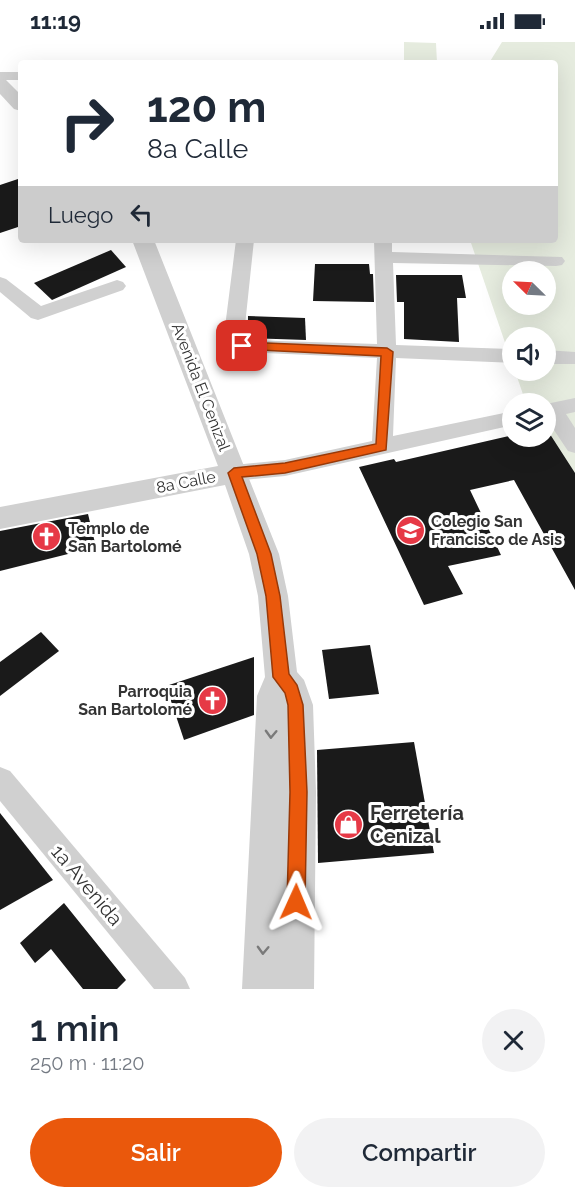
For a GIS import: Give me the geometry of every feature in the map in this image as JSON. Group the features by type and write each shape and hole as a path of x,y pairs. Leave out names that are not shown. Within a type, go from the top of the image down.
{"street":[{"path":"0,76 18,76"},
{"path":"0,84 18,102"},
{"name":"Avenida El Cenizal","path":"144,243 264,554 273,596 281,677 273,696 262,989"},
{"path":"245,243 234,335 238,345 502,356"},
{"path":"382,447 387,352 384,249 556,261"},
{"path":"0,283 38,314 117,286"},
{"path":"556,357 572,358"},
{"path":"556,409 575,405"},
{"path":"556,419 575,445"},
{"name":"8a Calle","path":"0,518 234,473 285,468 502,420"},
{"name":"Avenida El Cenizal","path":"281,677 292,690 296,705 298,792 294,989"},
{"name":"1a Avenida","path":"0,780 174,989"}],"shaded area":[{"path":"404,42 436,43 437,60 404,60"},
{"path":"502,42 575,42 575,546 549,447 556,447 556,393 523,393 518,381 556,381 556,327 502,327 502,334 471,243 558,243 558,60 491,60"}],"building":[{"path":"18,179 18,227 0,233 0,185"},
{"path":"111,250 126,267 52,300 34,283"},
{"path":"315,264 369,264 370,274 373,274 374,302 313,301"},
{"path":"396,275 462,275 466,298 457,298 459,342 404,339 404,302 397,302"},
{"path":"248,316 305,318 306,340 248,338"},
{"path":"502,438 502,447 556,447 556,444 575,473 575,590 514,480 470,490 501,555 448,566 463,594 424,605 359,467 394,459 396,462"},
{"name":"Templo de San Bartolomé","path":"88,514 96,547 0,571 0,531"},
{"path":"41,632 59,651 0,696 0,662"},
{"path":"370,645 379,694 329,699 322,650"},
{"name":"Parroquia San Bartolomé","path":"254,657 254,715 184,740 166,686"},
{"path":"414,742 434,853 318,863 317,750"},
{"path":"0,813 53,880 0,910"},
{"path":"64,903 126,980 117,989 83,989 51,949 35,963 20,943"}],"place":[{"name":"Colegio San Francisco de Asis","path":"410,530"},
{"name":"Templo de San Bartolomé","path":"47,537"},
{"name":"Parroquia San Bartolomé","path":"213,700"},
{"name":"Ferretería Cenizal","path":"349,824"}],"route":[{"path":"242,346 387,352 382,447 285,468 234,473 264,554 273,596 281,677 292,690 296,705 298,792 296,902"}]}
